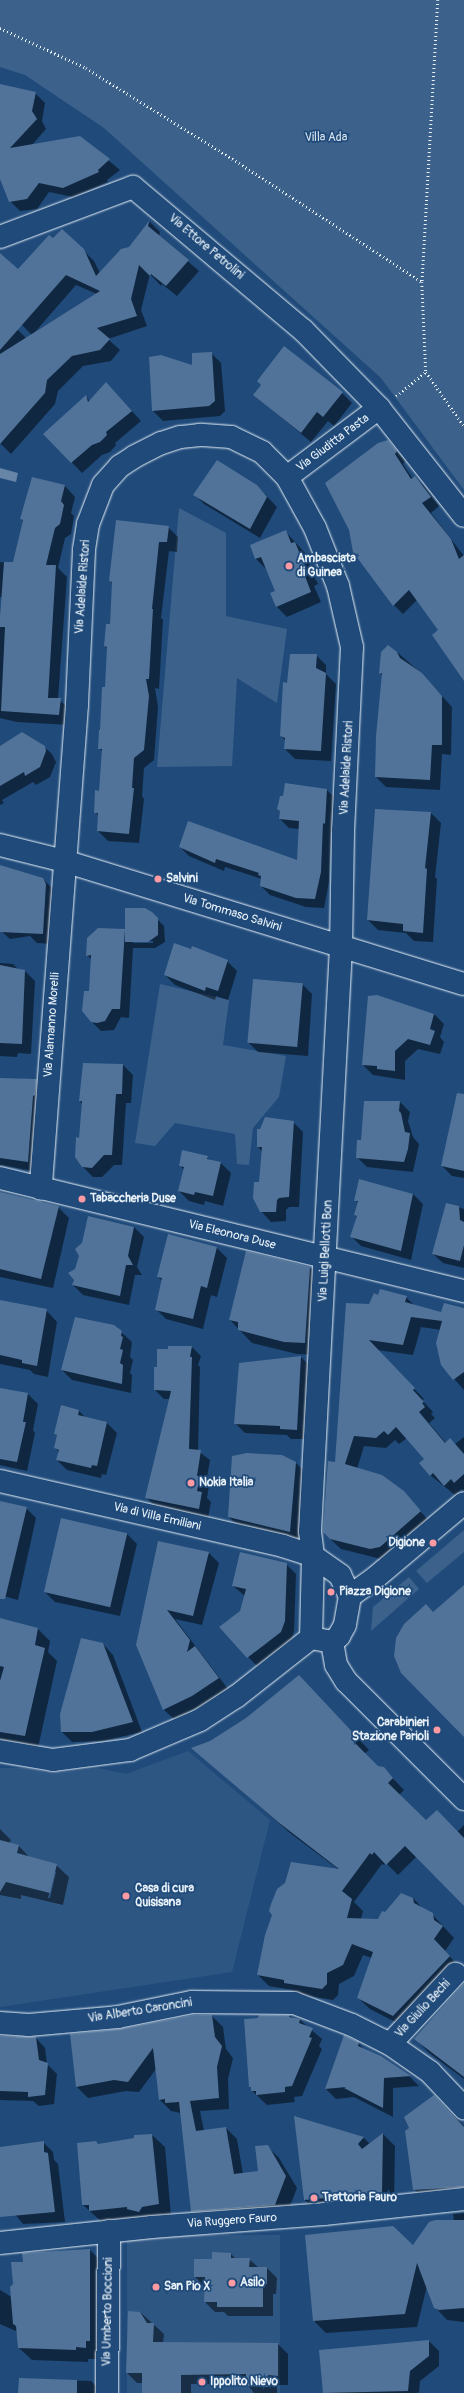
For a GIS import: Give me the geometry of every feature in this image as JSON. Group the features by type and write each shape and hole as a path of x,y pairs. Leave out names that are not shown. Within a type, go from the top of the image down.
{"street":[{"name":"Via Ettore Petrolini","path":"0,237 133,187 303,330 379,408"},
{"name":"Via Giuditta Pasta","path":"287,477 379,408"},
{"path":"379,408 464,516"},
{"name":"Via Adelaide Ristori","path":"64,861 77,705 84,550 91,514 103,485 120,466 148,449 171,439 191,435 222,435 240,440 262,452 287,477 315,528 338,586 352,647 343,831 341,947"},
{"name":"Via Tommaso Salvini","path":"0,845 64,861 464,984"},
{"name":"Via Alamanno Morelli","path":"41,1188 64,861"},
{"name":"Via Luigi Bellotti Bon","path":"313,1556 310,1531 341,947"},
{"name":"Via Eleonora Duse","path":"0,1178 464,1291"},
{"name":"Via di Villa Emiliani","path":"0,1481 283,1546 313,1556"},
{"path":"350,1596 375,1578 464,1503"},
{"path":"313,1556 340,1575 350,1596 345,1625 339,1636 332,1642"},
{"path":"311,1638 313,1556"},
{"path":"0,1751 53,1760 130,1750 204,1717 237,1696 311,1638 332,1642"},
{"path":"332,1642 336,1665 346,1680 464,1799"},
{"name":"Via Giulio Bechi","path":"390,2044 455,1974"},
{"name":"Via Alberto Caroncini","path":"0,2023 29,2026 118,2017 192,2002 294,2003 352,2025 390,2044 430,2072 464,2108"},
{"name":"Via Ruggero Fauro","path":"0,2243 109,2231 324,2214 464,2199"},
{"name":"Via Umberto Boccioni","path":"107,2393 109,2231"}],"path":[{"path":"438,0 422,282 426,372 464,426"},
{"path":"0,28 86,68 239,163 422,282"},
{"path":"379,408 426,372"}],"shaded area":[{"path":"0,468 18,473 16,482 0,478"},
{"name":"Casa di cura Quisisana","path":"188,1751 270,1820 232,1972 0,2007 0,1768 26,1768 52,1773 99,1768 126,1774"},
{"path":"127,2235 280,2235 280,2393 127,2393"}],"green space":[{"name":"Villa Ada","path":"0,0 464,0 464,490 381,378 104,128 25,75 0,67"},
{"path":"179,508 226,533 226,616 287,629 277,703 237,678 232,766 157,767"},
{"path":"160,984 229,1000 223,1045 286,1056 279,1097 253,1128 249,1165 237,1164 235,1134 175,1123 155,1146 135,1143"},
{"path":"464,1530 464,1552 427,1583 416,1571"},
{"path":"409,1577 419,1589 371,1631 373,1607"}],"building":[{"path":"0,84 36,92 32,111 37,119 10,148 80,136 110,159 98,170 99,172 63,188 39,183 27,199 9,202 0,179"},
{"path":"149,221 148,226 189,260 166,286 151,274 150,276 139,265 131,299 137,316 97,328 110,339 100,350 72,356 47,380 45,393 0,444 0,354 100,291 66,275 0,350 0,253 18,269 49,235 53,238 62,229 84,249 96,276 121,249 129,247"},
{"path":"284,346 343,392 323,417 317,412 301,433 253,395 261,385 257,381"},
{"path":"212,352 215,401 209,406 152,411 149,357 161,355 192,365 192,353"},
{"path":"106,382 132,411 106,432 107,435 100,442 92,445 71,463 43,434 86,395 88,402"},
{"path":"388,440 397,451 395,454 411,479 415,476 431,497 422,503 451,539 459,559 464,555 464,681 432,635 438,630 409,590 393,606 353,552 349,530 325,483 378,443"},
{"path":"217,460 257,485 267,497 250,529 193,495"},
{"path":"32,477 65,485 61,501 64,505 60,524 55,528 46,565 56,565 48,698 61,698 59,715 1,711 5,627 0,627 0,617 4,562 13,562 23,520 20,519"},
{"path":"116,520 169,526 167,542 159,542 152,609 149,679 146,679 149,696 144,750 134,758 132,788 134,788 129,834 97,831 98,813 94,813 95,790 99,791 102,749 98,749 99,730 102,687 105,687 107,647 104,646 106,624 110,624 112,582 109,581"},
{"path":"286,530 291,543 295,542 308,574 305,576 311,592 276,607 270,593 275,591 261,557 255,559 250,545"},
{"path":"388,645 397,652 400,658 422,673 442,696 442,745 432,745 430,780 375,777 376,736 382,673 379,674 381,652"},
{"path":"290,654 317,654 316,668 326,673 321,751 284,749 285,738 280,736 283,682 287,683"},
{"path":"22,732 45,746 46,751 40,767 25,776 24,772 0,786 0,746"},
{"path":"285,783 327,789 325,824 323,823 321,872 315,899 296,898 260,886 261,876 258,875 259,873 216,859 215,863 179,847 188,821 297,860 299,821 279,819 280,811 277,809 280,796 283,796"},
{"path":"375,809 431,812 425,868 427,869 423,933 403,931 403,924 367,920"},
{"path":"0,865 43,878 46,884 43,934 0,932"},
{"path":"125,908 145,908 152,912 158,918 158,935 148,942 125,942"},
{"path":"98,928 125,929 120,1009 112,1009 105,1021 97,1023 91,1022 82,1011 84,991 89,991 91,955 86,956 87,938"},
{"path":"174,943 191,949 192,946 228,960 218,991 206,987 205,991 164,975"},
{"path":"0,965 25,970 22,1044 0,1043"},
{"path":"253,979 303,983 297,1047 247,1043"},
{"path":"377,995 434,1014 430,1029 435,1031 430,1045 408,1039 395,1051 395,1071 377,1069 377,1066 362,1065 368,996"},
{"path":"83,1063 123,1064 122,1094 116,1094 112,1155 104,1155 92,1168 82,1167 75,1157 76,1137 79,1138 82,1101 79,1101"},
{"path":"0,1078 37,1079 35,1095 33,1096 28,1162 0,1158"},
{"path":"457,1093 464,1094 464,1171 441,1166"},
{"path":"364,1101 400,1101 399,1111 401,1113 405,1132 410,1133 408,1149 404,1162 356,1158 357,1140 361,1140"},
{"path":"265,1117 294,1121 289,1197 279,1198 277,1200 276,1212 260,1212 253,1198 254,1182 259,1182 262,1147 257,1147 257,1129 260,1129"},
{"path":"182,1150 208,1156 207,1159 221,1162 213,1196 195,1192 194,1195 178,1191 184,1167 179,1166"},
{"path":"359,1179 413,1194 401,1251 350,1237 357,1216 354,1215 358,1201 354,1201"},
{"path":"0,1192 59,1206 41,1279 0,1269"},
{"path":"446,1203 459,1206 460,1220 464,1222 464,1245 460,1261 432,1254"},
{"path":"88,1216 134,1227 128,1256 133,1265 126,1265 120,1296 72,1285 74,1280 68,1273 75,1269 79,1256 75,1249 82,1243"},
{"path":"168,1234 217,1247 207,1288 201,1286 193,1319 155,1310 162,1278 157,1277"},
{"path":"246,1251 310,1267 305,1343 284,1342 238,1330 238,1322 229,1320"},
{"path":"380,1289 407,1296 405,1302 441,1312 444,1303 464,1308 464,1372 453,1380 441,1365 436,1343 442,1321 411,1317 403,1345 369,1340 415,1388 413,1390 424,1402 422,1403 425,1407 419,1412 445,1443 450,1438 464,1454 464,1474 454,1483 451,1479 444,1486 433,1473 430,1476 419,1463 424,1459 396,1427 388,1435 384,1431 376,1438 354,1436 345,1464 382,1475 404,1491 421,1511 380,1547 370,1549 330,1539 323,1532 328,1461 335,1462 346,1303 369,1304 374,1293 378,1295"},
{"path":"0,1300 47,1309 37,1366 22,1363 22,1360 0,1355"},
{"path":"75,1317 114,1325 122,1331 121,1336 123,1337 120,1349 123,1350 120,1363 123,1365 122,1384 61,1370"},
{"path":"168,1346 192,1346 190,1357 192,1357 189,1449 201,1450 197,1476 200,1476 197,1491 202,1492 199,1509 145,1498 171,1391 154,1390 154,1367 157,1367 157,1349 168,1349"},
{"path":"301,1356 297,1430 280,1429 280,1426 234,1424 239,1363"},
{"path":"0,1388 28,1393 23,1422 26,1422 17,1462 0,1459"},
{"path":"61,1405 79,1410 78,1415 107,1422 97,1466 92,1465 91,1468 56,1460 59,1450 54,1448 57,1435 54,1434"},
{"path":"247,1453 282,1455 296,1462 290,1532 228,1517 232,1456"},
{"path":"0,1501 27,1507 5,1599 0,1599"},
{"path":"61,1518 127,1533 110,1607 44,1592"},
{"path":"158,1541 209,1552 193,1616 167,1610 190,1640 187,1652 195,1646 219,1678 192,1696 163,1710 136,1645"},
{"path":"240,1552 287,1563 285,1621 281,1632 247,1658 219,1627 240,1611 246,1589 232,1586"},
{"path":"464,1585 464,1737 401,1673 394,1656 396,1638 404,1624 426,1604 433,1612"},
{"path":"0,1618 38,1628 35,1645 45,1648 25,1736 0,1732 0,1681 4,1667 0,1666"},
{"path":"81,1638 103,1643 133,1722 92,1732 61,1732 60,1714"},
{"path":"299,1675 358,1738 354,1742 378,1766 384,1767 393,1778 388,1783 426,1820 437,1810 464,1838 464,1906 405,1846 386,1865 374,1852 372,1855 370,1853 342,1891 352,1899 347,1918 378,1919 382,1911 385,1912 401,1893 413,1898 414,1903 433,1913 434,1920 443,1926 434,1939 450,1956 393,2016 357,1998 373,1952 352,1944 343,1965 327,1973 327,1984 322,1989 284,1983 284,1980 257,1975 265,1935 272,1915 269,1911 271,1904 277,1889 285,1883 291,1862 339,1869 278,1822 191,1748 210,1741 246,1718"},
{"path":"0,1840 19,1845 17,1853 57,1864 50,1893 6,1882 0,1892"},
{"path":"464,1983 464,2077 414,2039"},
{"path":"193,2015 212,2015 215,2037 222,2046 217,2067 219,2098 190,2101 196,2131 226,2127 234,2174 258,2171 255,2146 268,2145 286,2176 275,2205 191,2212 179,2102 165,2103 165,2099 159,2100 153,2048 128,2082 114,2080 76,2087 70,2034 120,2029"},
{"path":"259,2015 290,2015 289,2017 300,2019 299,2023 313,2028 309,2037 312,2038 292,2086 285,2087 285,2092 256,2095 256,2091 251,2091 251,2087 249,2087 244,2019 258,2018"},
{"path":"344,2035 359,2042 358,2046 381,2056 411,2076 384,2078 383,2108 344,2088 346,2087 325,2089"},
{"path":"0,2036 36,2037 39,2060 48,2063 45,2095 28,2097 28,2092 0,2091"},
{"path":"434,2095 464,2127 464,2187 413,2190 405,2131 409,2128 404,2117"},
{"path":"294,2116 364,2137 358,2144 362,2149 383,2133 382,2193 304,2200"},
{"path":"152,2134 159,2204 142,2207 139,2212 127,2209 127,2207 89,2211 89,2205 82,2205 77,2143 96,2141 98,2144 134,2138 134,2135"},
{"path":"44,2141 44,2152 48,2153 55,2212 0,2217 0,2147"},
{"path":"435,2220 464,2220 464,2308 439,2310 434,2308 417,2263 405,2314 313,2321 305,2235 393,2226 413,2245 429,2222"},
{"path":"90,2249 90,2341 86,2341 86,2348 76,2347 76,2350 18,2348 16,2326 13,2324 10,2287 13,2284 11,2262 23,2262 22,2253"},
{"path":"212,2252 231,2253 231,2258 250,2258 249,2267 267,2267 267,2284 263,2284 263,2307 217,2307 217,2302 204,2302 205,2277 194,2277 194,2259 212,2259"},
{"path":"128,2311 140,2312 147,2323 154,2323 153,2342 278,2343 278,2376 268,2375 268,2387 246,2386 246,2374 181,2375 181,2393 142,2393 142,2373 126,2373"},
{"path":"429,2340 429,2356 410,2371 408,2391 323,2393 319,2350"},
{"path":"19,2378 77,2380 77,2393 18,2393"}],"place":[{"name":"Ambasciata di Guinea","path":"289,566"},
{"name":"Salvini","path":"158,879"},
{"name":"Tabaccheria Duse","path":"82,1199"},
{"name":"Nokia Italia","path":"191,1483"},
{"name":"Digione","path":"433,1543"},
{"name":"Piazza Digione","path":"331,1592"},
{"name":"Carabinieri Stazione Parioli","path":"437,1730"},
{"name":"Casa di cura Quisisana","path":"126,1896"},
{"name":"Trattoria Fauro","path":"314,2198"},
{"name":"Asilo","path":"232,2283"},
{"name":"San Pio X","path":"156,2287"},
{"name":"Ippolito Nievo","path":"202,2382"}]}
